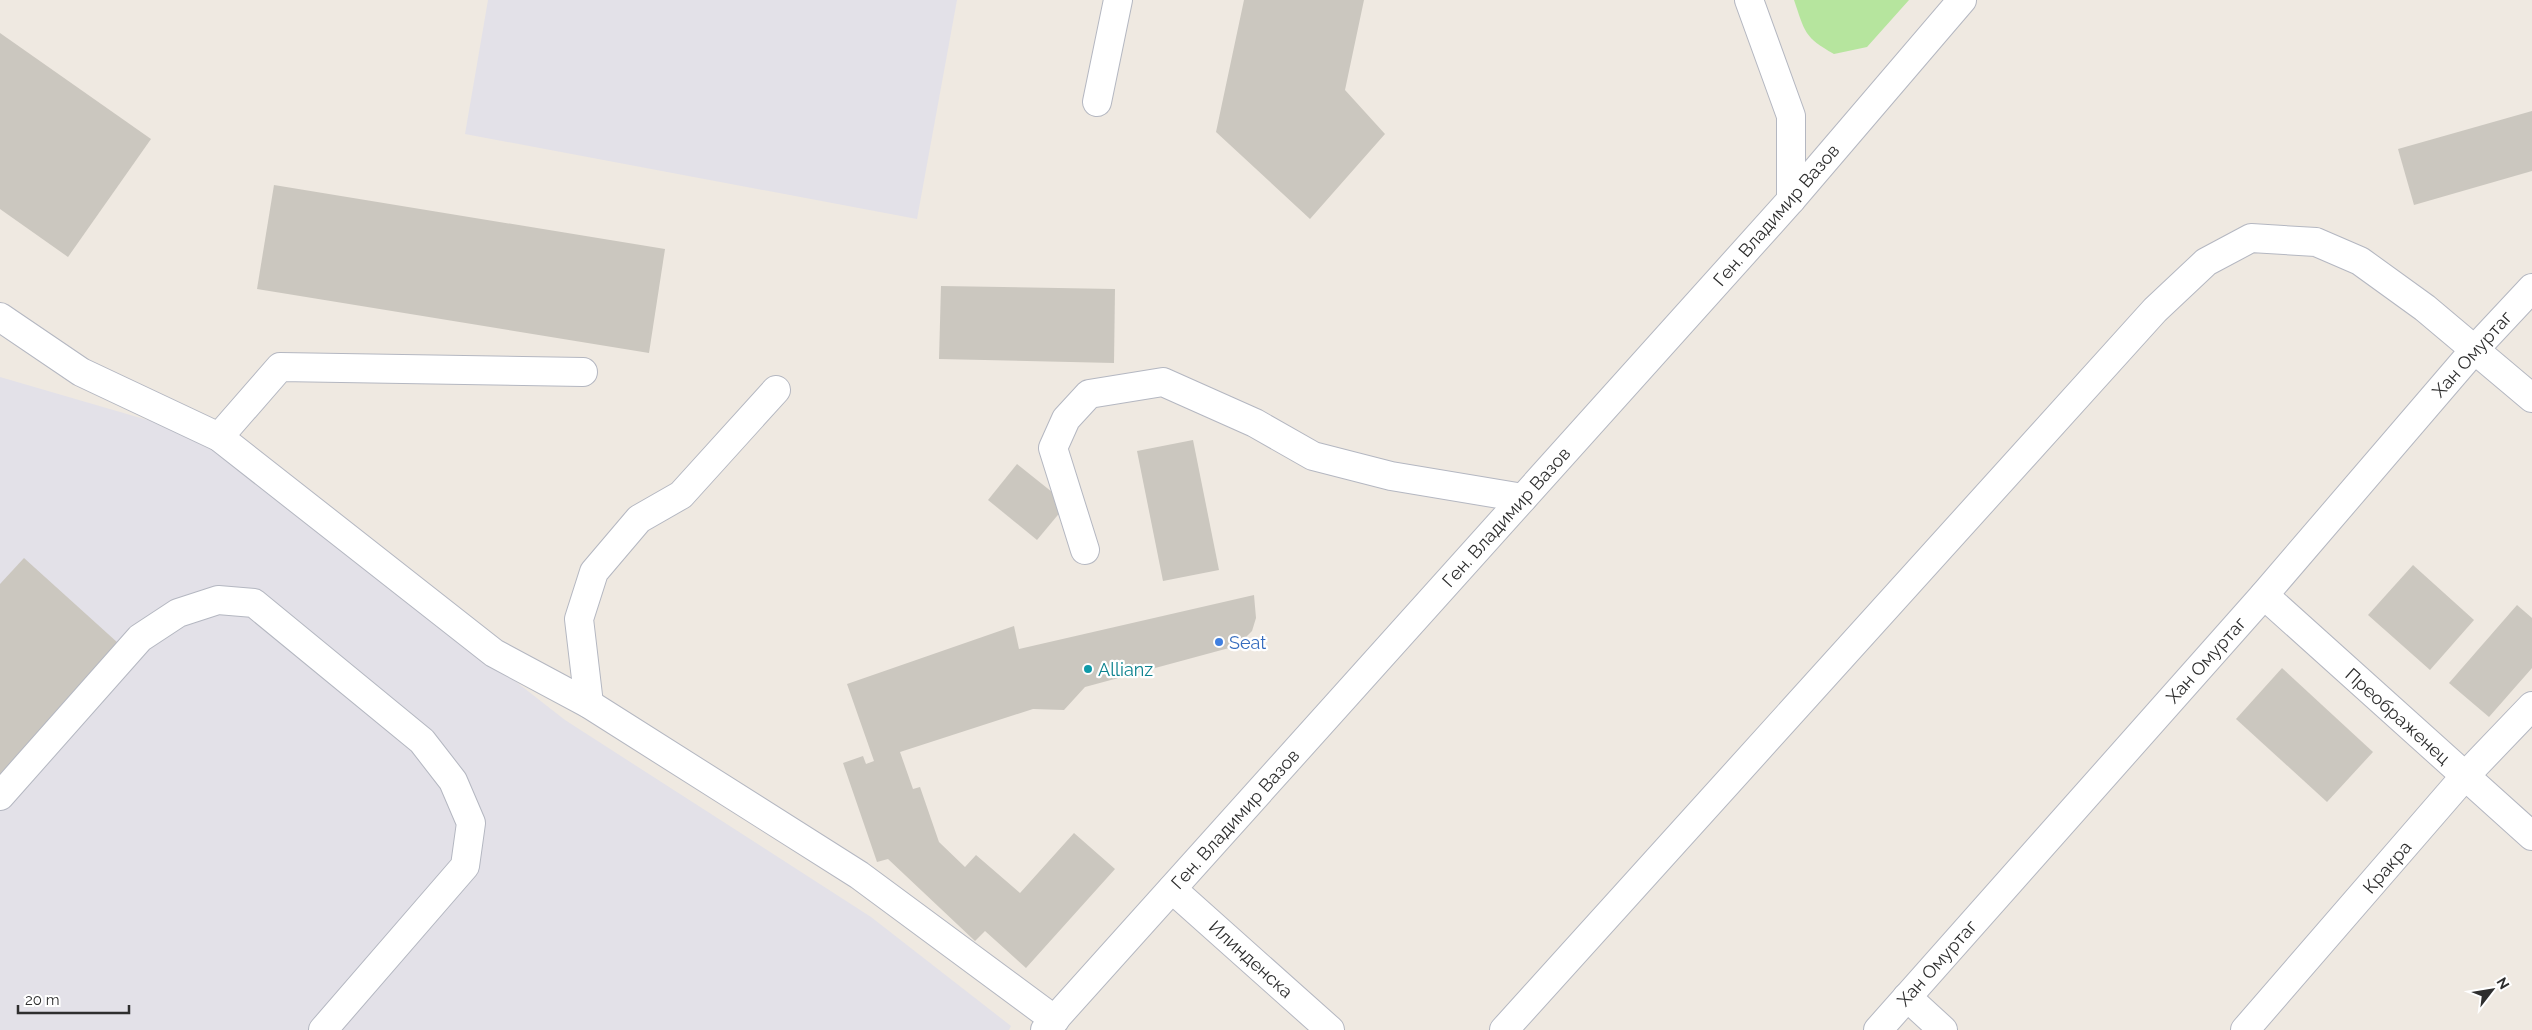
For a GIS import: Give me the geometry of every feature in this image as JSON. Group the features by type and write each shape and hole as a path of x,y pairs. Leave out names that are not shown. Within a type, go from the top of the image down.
{"street":[{"path":"1097,102 1118,0"},
{"path":"1749,0 1791,116 1791,200"},
{"name":"Ген. Владимир Вазов","path":"1050,1025 1791,200 1962,0"},
{"path":"1504,1030 2148,317 2206,262 2251,238 2316,242 2360,261 2425,308 2532,398"},
{"name":"Хан Омуртаг","path":"1878,1030 2264,595 2475,349 2532,288"},
{"path":"0,317 81,372 219,437 494,653 589,704 859,876 1050,1025"},
{"path":"219,437 280,367 583,372"},
{"path":"1085,550 1053,448 1066,419 1088,394 1163,382 1255,423 1313,456 1391,476 1523,498"},
{"path":"589,704 579,619 594,572 639,519 681,495 776,390"},
{"name":"Преображенец","path":"2264,595 2532,836"},
{"path":"0,796 140,638 178,613 218,600 254,603 422,742 453,782 471,823 465,866 323,1030"},
{"name":"Кракра","path":"2245,1030 2465,776 2532,706"},
{"name":"Илинденска","path":"1172,889 1330,1030"},
{"path":"1907,997 1943,1030"}],"shaded area":[{"path":"488,0 957,0 917,219 465,134"},
{"path":"0,377 199,435 565,720 871,917 1011,1026 1009,1030 0,1030"}],"green space":[{"path":"1794,0 1909,0 1867,47 1834,54 1817,43 1807,33"}],"building":[{"path":"1244,0 1364,0 1345,90 1385,134 1310,219 1216,132"},
{"path":"0,33 151,139 68,257 0,209"},
{"path":"2532,111 2532,171 2414,205 2398,149"},
{"path":"274,185 665,249 649,353 257,289"},
{"path":"941,286 1115,289 1114,363 939,359"},
{"path":"1193,440 1219,570 1163,581 1137,451"},
{"path":"1017,464 1067,504 1037,540 988,500"},
{"path":"24,558 118,643 0,775 0,584"},
{"path":"2413,565 2474,620 2430,670 2368,615"},
{"path":"1254,595 1256,618 1252,631 1241,642 1229,648 1085,687 1064,710 1033,709 900,752 913,789 920,787 939,842 965,867 976,855 1020,893 1074,833 1115,869 1026,968 985,931 975,941 888,859 877,862 843,763 863,756 866,764 874,761 847,684 1014,626 1019,649"},
{"path":"2517,605 2532,618 2532,668 2489,717 2449,683"},
{"path":"2282,668 2373,752 2327,802 2236,719"}],"place":[{"name":"Seat","path":"1219,642"},
{"name":"Allianz","path":"1088,669"}]}
